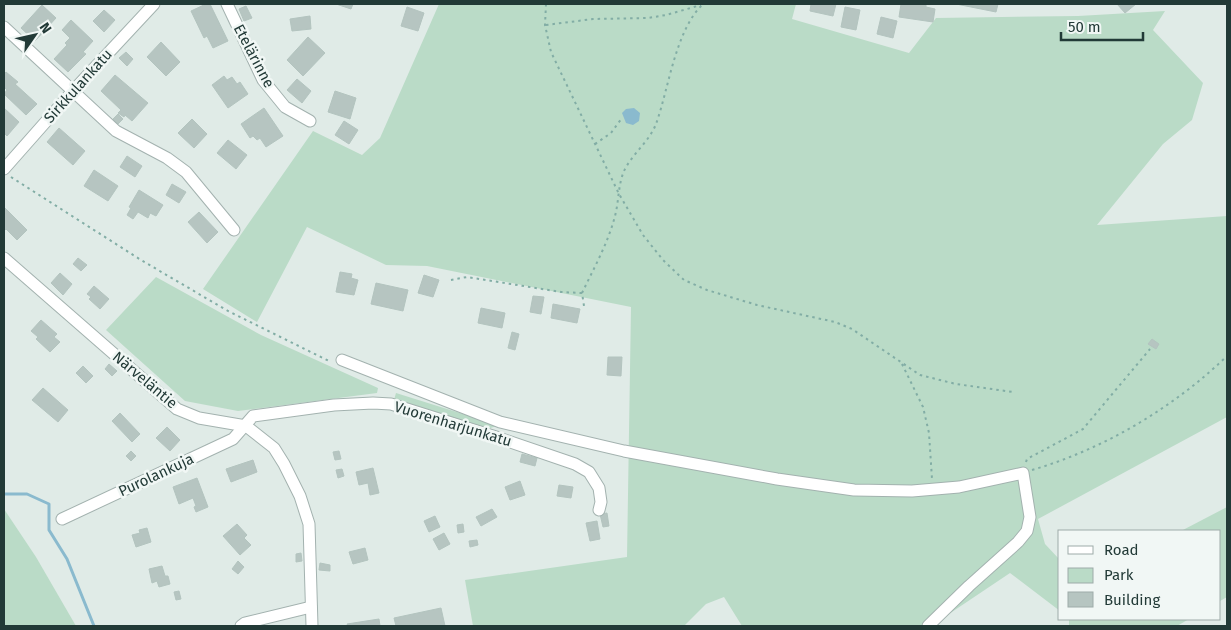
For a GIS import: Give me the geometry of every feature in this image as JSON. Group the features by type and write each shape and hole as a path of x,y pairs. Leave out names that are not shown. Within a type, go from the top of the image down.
{"street":[{"name":"Sirkkulankatu","path":"4,170 72,92 154,4"},
{"name":"Etelärinne","path":"227,4 263,80 285,107 310,121"},
{"path":"4,27 116,131 167,158 186,172 234,230"},
{"name":"Närveläntie","path":"4,258 177,409 199,418 246,426 274,448 300,496 309,524 312,626"},
{"path":"337,361 500,422 624,452 777,479 854,490 912,491 959,487 1023,473 1030,517 1027,531 1018,542 928,626"},
{"name":"Vuorenharjunkatu","path":"246,426 253,416 261,414 334,405 391,404 575,464 589,472 599,488 601,502 598,510"},
{"name":"Purolankuja","path":"62,519 233,439 246,426"},
{"path":"241,626 245,623 311,607"}],"path":[{"path":"546,4 545,25 551,52 619,194 643,235 663,260 684,280 707,290 757,305 835,322 852,329 920,375 956,384 1013,392"},
{"path":"545,25 592,19 648,18 666,15 702,4"},
{"path":"584,306 582,293 609,234 615,215 620,181 625,169 649,137 656,124 673,63 686,31 702,4"},
{"path":"595,144 611,133 622,118"},
{"path":"4,170 141,260 228,311 337,361"},
{"path":"451,280 467,277 561,292 582,293"},
{"path":"1023,473 1026,459 1082,429 1150,349"},
{"path":"1023,473 1071,456 1112,438 1161,409 1212,371 1227,356"},
{"path":"901,362 923,407 929,433 933,489"}],"green space":[{"path":"439,4 796,4 792,19 909,53 936,18 1078,16 1165,11 1153,30 1203,83 1192,120 1163,144 1097,225 1227,216 1227,417 1038,519 1045,544 1058,558 1058,609 1010,573 931,626 742,626 724,597 706,604 684,626 473,626 465,580 627,557 631,307 427,266 386,265 307,227 257,322 203,289 313,131 362,155 380,138"},
{"path":"156,277 261,335 378,388 377,393 238,411 185,401 106,330"},
{"path":"396,393 497,426 487,429 394,400"},
{"path":"1227,507 1227,597 1221,600 1221,530 1183,530"},
{"path":"4,509 36,557 76,626 4,626"},
{"path":"1069,620 1187,620 1177,626 1069,626"}],"water":[{"path":"634,108 640,113 639,121 633,125 626,123 622,113 626,109"}],"building":[{"path":"210,4 228,41 213,48 207,36 204,38 191,11"},
{"path":"336,4 353,4 351,9"},
{"path":"811,4 836,4 833,16 810,11"},
{"path":"901,4 926,4 926,7 935,9 933,22 899,17"},
{"path":"956,4 998,4 996,12"},
{"path":"1117,4 1136,4 1125,13"},
{"path":"42,5 56,18 35,41 21,28"},
{"path":"246,6 252,18 244,21 239,9"},
{"path":"407,7 424,13 418,31 401,26"},
{"path":"845,7 860,10 856,30 841,27"},
{"path":"104,10 115,20 104,32 93,21"},
{"path":"310,16 311,29 292,31 290,19"},
{"path":"881,17 897,21 893,38 877,34"},
{"path":"71,20 93,41 83,52 86,54 68,72 54,59 67,45 65,43 70,38 62,30"},
{"path":"308,37 325,53 303,76 287,60"},
{"path":"161,42 180,62 166,76 147,57"},
{"path":"126,52 133,59 127,66 119,58"},
{"path":"6,72 18,82 15,84 37,104 26,115 4,94 7,90 4,87 4,74"},
{"path":"115,75 148,103 132,121 125,115 124,117 118,113 121,110 101,91"},
{"path":"224,76 227,80 232,77 237,84 240,82 248,94 228,108 212,85"},
{"path":"297,79 311,91 302,103 287,90"},
{"path":"335,91 356,98 350,119 328,112"},
{"path":"4,108 19,122 7,136 4,133"},
{"path":"264,108 283,136 266,147 260,138 257,140 253,136 250,138 241,124"},
{"path":"118,114 123,119 118,124 113,119"},
{"path":"192,119 207,134 194,148 178,133"},
{"path":"344,121 358,130 349,144 335,135"},
{"path":"59,128 85,151 73,165 47,142"},
{"path":"228,140 247,155 236,169 217,153"},
{"path":"127,156 142,166 135,177 120,167"},
{"path":"94,170 118,186 108,201 84,186"},
{"path":"172,184 186,192 179,203 166,195"},
{"path":"139,190 163,205 156,216 150,213 148,218 138,212 133,219 127,215 131,208 129,207"},
{"path":"4,207 27,230 17,240 6,229 4,231"},
{"path":"199,212 218,232 207,243 188,222"},
{"path":"78,258 87,265 81,271 73,264"},
{"path":"340,272 352,274 351,278 358,280 354,295 336,292"},
{"path":"60,273 72,284 63,295 51,283"},
{"path":"424,275 439,280 433,297 418,293"},
{"path":"376,283 408,290 403,311 371,304"},
{"path":"94,286 109,299 100,309 89,299 91,297 87,294"},
{"path":"533,296 544,297 541,314 530,312"},
{"path":"553,304 580,309 577,323 551,318"},
{"path":"481,308 505,313 502,328 478,323"},
{"path":"41,320 57,334 54,337 60,342 50,352 36,339 38,337 31,331"},
{"path":"512,332 519,334 515,350 508,348"},
{"path":"1152,339 1159,344 1156,349 1148,344"},
{"path":"608,357 622,357 621,376 607,375"},
{"path":"109,364 117,371 112,376 105,369"},
{"path":"83,366 93,376 86,383 76,373"},
{"path":"43,388 68,410 58,422 32,400"},
{"path":"120,413 140,434 132,442 112,421"},
{"path":"167,427 180,440 170,451 156,438"},
{"path":"131,451 136,456 131,461 126,456"},
{"path":"339,451 341,459 335,460 333,452"},
{"path":"522,454 537,458 535,466 520,462"},
{"path":"253,460 257,472 231,482 226,469"},
{"path":"373,468 379,493 370,495 368,483 359,485 356,472"},
{"path":"342,469 344,476 338,478 336,470"},
{"path":"197,478 208,507 196,512 193,498 179,504 173,487"},
{"path":"520,481 525,495 510,500 505,487"},
{"path":"559,485 573,487 571,498 557,496"},
{"path":"492,509 497,517 481,526 476,517"},
{"path":"607,513 609,526 603,527 600,514"},
{"path":"435,516 440,527 429,532 424,521"},
{"path":"597,521 600,539 590,541 586,523"},
{"path":"237,524 247,535 244,538 251,545 240,555 223,536"},
{"path":"463,524 464,532 458,533 457,525"},
{"path":"147,528 151,542 136,547 132,535 140,533 139,530"},
{"path":"444,533 450,544 439,550 433,539"},
{"path":"477,540 478,545 470,547 469,541"},
{"path":"365,548 368,560 353,564 349,552"},
{"path":"301,553 302,561 296,562 296,554"},
{"path":"238,561 244,567 238,574 232,569"},
{"path":"320,563 330,565 330,571 319,570"},
{"path":"162,566 170,584 159,587 157,581 152,583 149,569"},
{"path":"179,591 181,599 176,600 174,592"},
{"path":"441,608 445,626 396,626 394,618"},
{"path":"379,619 380,626 348,626 347,624"}],"waterway":[{"path":"4,494 27,494 49,504 49,530 67,559 94,626"}]}
